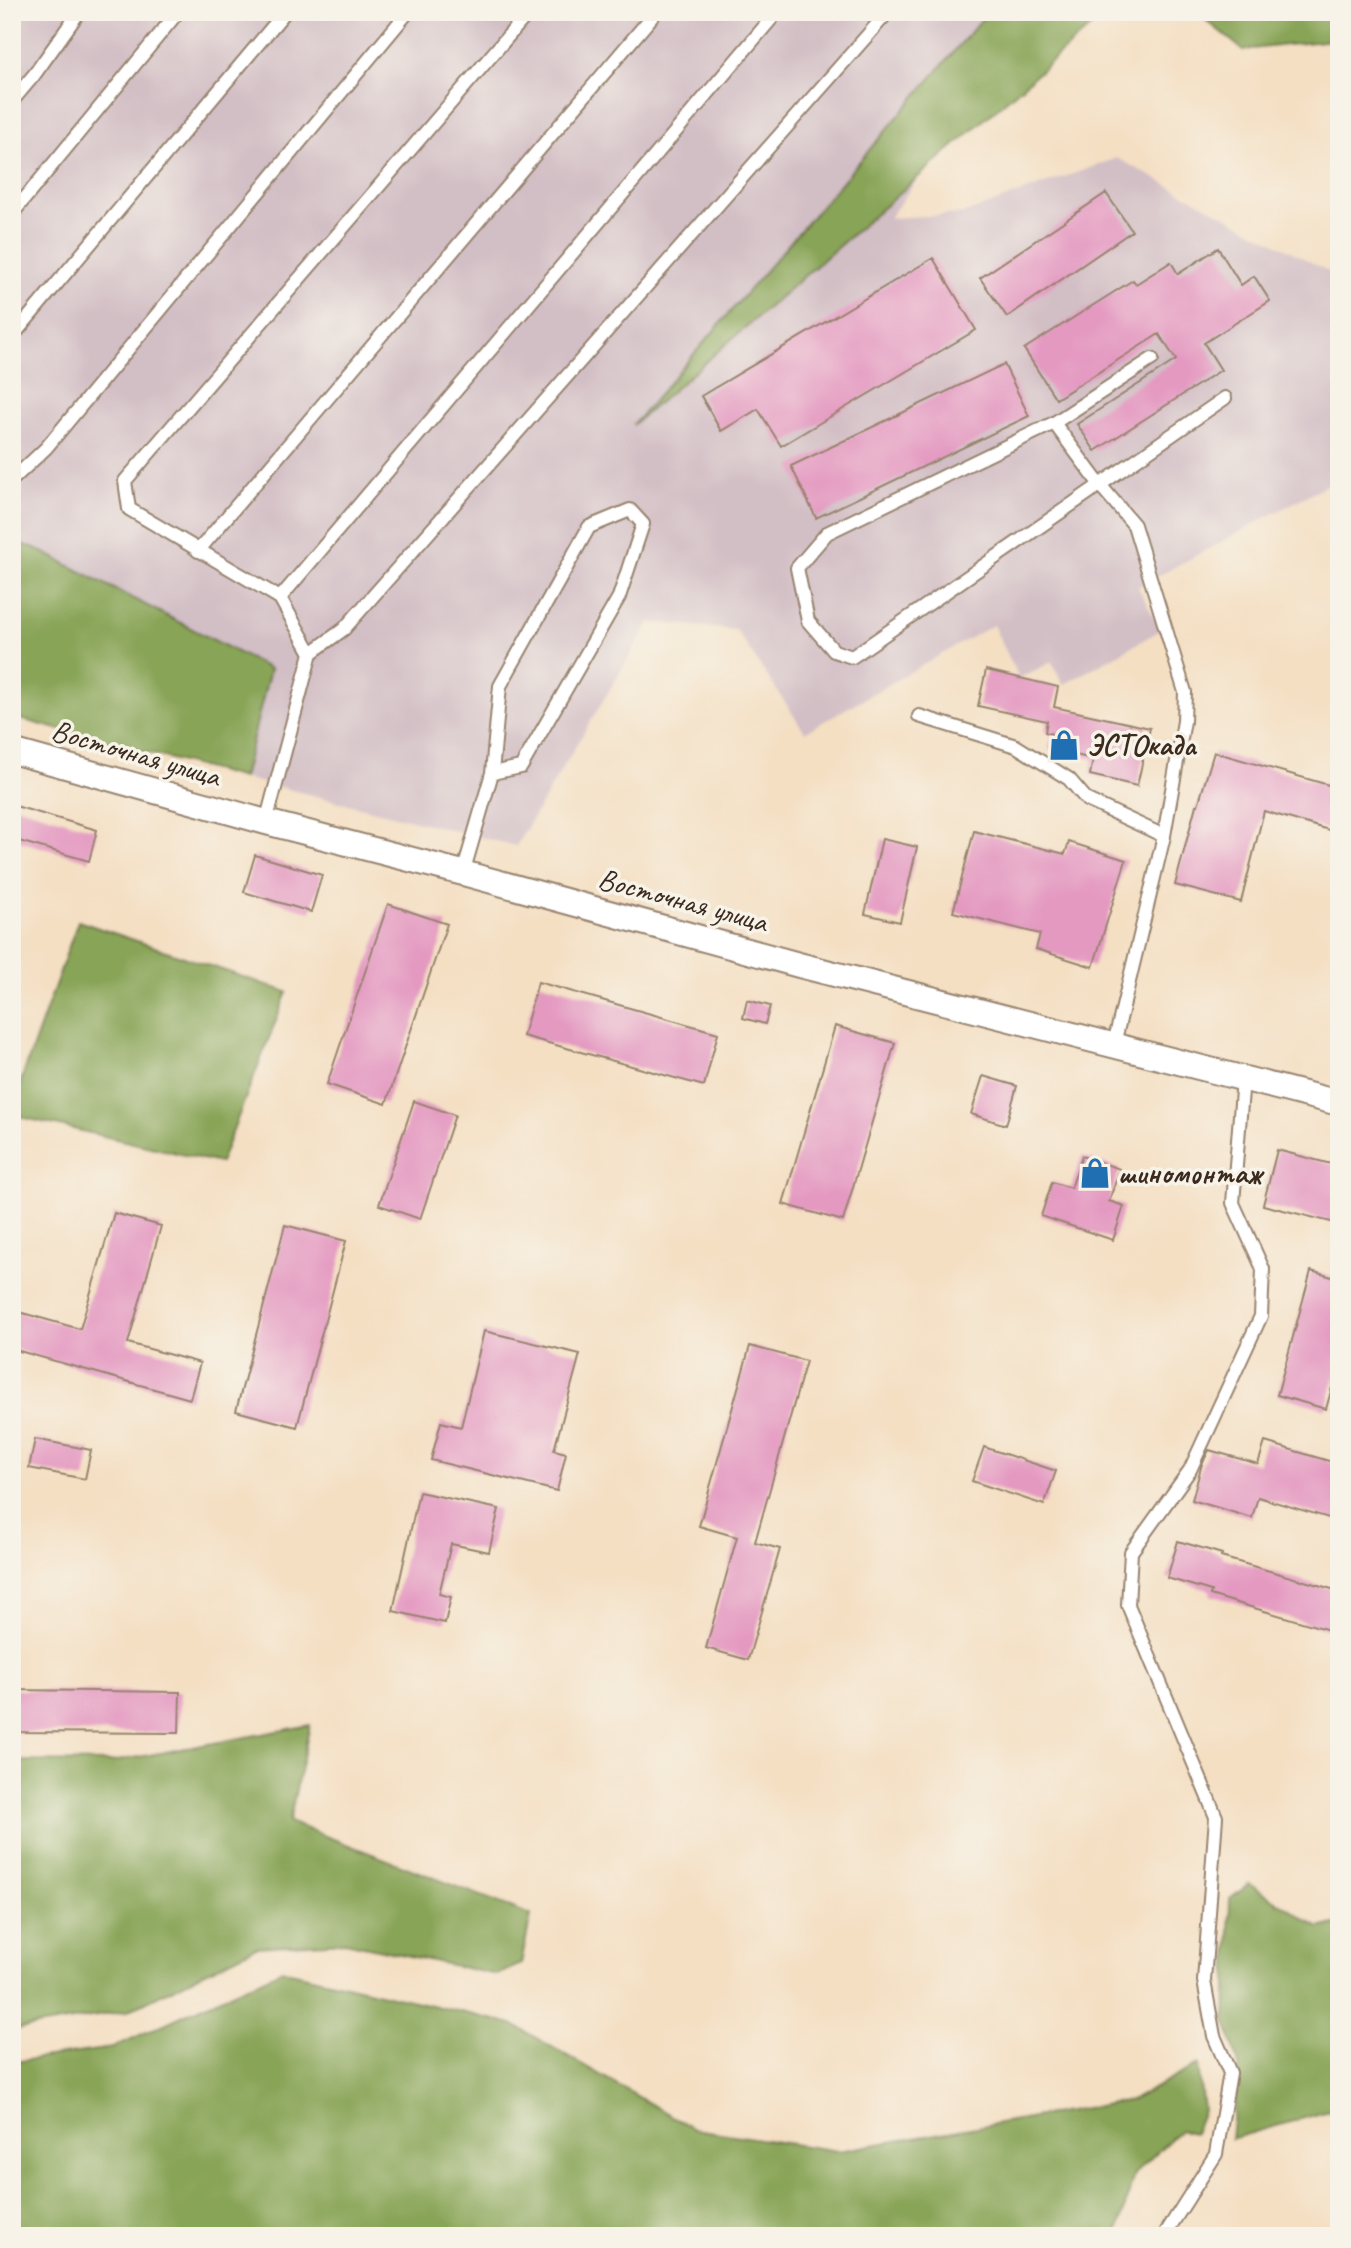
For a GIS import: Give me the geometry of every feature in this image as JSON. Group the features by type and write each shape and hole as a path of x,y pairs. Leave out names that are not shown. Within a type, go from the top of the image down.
{"street":[{"name":"Восточная улица","path":"12,751 799,965 1339,1103"}],"lane":[{"path":"12,101 79,12"},
{"path":"12,215 178,12"},
{"path":"12,337 285,12"},
{"path":"12,480 46,448 408,12"},
{"path":"311,653 280,598 129,509 125,481 528,12"},
{"path":"198,551 656,12"},
{"path":"280,598 777,12"},
{"path":"266,822 311,653 344,629 888,12"},
{"path":"1152,359 1054,423 827,533 797,568 808,621 834,651 852,657 1225,398"},
{"path":"1054,423 1134,526 1185,692 1184,721 1164,836 1114,1044"},
{"path":"463,873 492,773 500,686 589,527 630,510 643,524 619,597 521,767 492,773"},
{"path":"919,716 1016,746 1069,779 1087,800 1164,836"},
{"path":"1164,2236 1216,2154 1230,2073 1214,2036 1204,1981 1216,1817 1128,1605 1131,1552 1190,1470 1261,1316 1262,1269 1233,1203 1243,1078"}],"shaded area":[{"path":"12,12 1041,12 889,218 962,214 1117,158 1339,277 1339,478 1138,587 1161,630 1063,685 1052,662 1019,678 993,625 805,732 736,630 650,622 516,846 243,778 269,669 33,547 12,543"}],"green space":[{"path":"988,12 1108,12 633,425"},
{"path":"1196,12 1339,12 1339,48 1332,40 1243,50"},
{"path":"12,543 33,547 270,669 243,778 12,717"},
{"path":"78,921 287,992 220,1163 12,1115 12,1106"},
{"path":"310,1725 289,1822 531,1915 521,1964 497,1975 345,1942 256,1947 127,2011 12,2030 12,1761 112,1762"},
{"path":"1249,1884 1319,1928 1339,1923 1339,2108 1231,2139 1239,2065 1226,2022 1230,1899"},
{"path":"282,1970 512,2024 694,2129 838,2151 1132,2100 1198,2065 1203,2110 1194,2133 1180,2130 1134,2174 1117,2236 12,2236 12,2062 112,2048"}],"building":[{"path":"1106,193 1132,231 1007,317 980,278"},
{"path":"1218,248 1241,285 1254,276 1270,301 1204,343 1221,370 1095,451 1077,424 1176,360 1159,334 1056,399 1024,349 1133,280 1136,284 1171,262 1178,274"},
{"path":"933,258 976,330 781,446 758,409 721,431 701,396"},
{"path":"1004,364 1029,416 816,518 791,466"},
{"path":"986,670 1058,687 1054,707 1150,728 1137,786 1090,775 1093,759 1049,749 1052,734 1045,732 1047,721 978,706"},
{"path":"1214,752 1339,788 1339,833 1264,811 1241,902 1175,885 1196,805"},
{"path":"12,805 97,830 89,861 12,839"},
{"path":"974,831 1065,854 1069,842 1126,860 1093,967 1036,949 1040,934 953,912"},
{"path":"882,839 917,847 900,922 865,914"},
{"path":"255,855 322,875 311,912 244,892"},
{"path":"388,904 447,924 386,1104 327,1084"},
{"path":"538,982 718,1033 704,1086 523,1036"},
{"path":"747,1000 770,1006 765,1024 743,1018"},
{"path":"835,1026 895,1043 843,1221 783,1204"},
{"path":"983,1076 1017,1086 1006,1125 971,1114"},
{"path":"414,1101 455,1115 420,1219 379,1205"},
{"path":"1277,1150 1339,1166 1339,1224 1263,1205"},
{"path":"1082,1156 1120,1169 1109,1201 1124,1206 1113,1240 1041,1216 1052,1182 1071,1188"},
{"path":"114,1213 161,1226 128,1343 200,1363 190,1399 12,1349 12,1310 80,1329"},
{"path":"285,1225 346,1241 297,1427 236,1411"},
{"path":"1311,1271 1339,1279 1339,1362 1326,1409 1277,1395"},
{"path":"484,1331 580,1354 554,1450 566,1453 557,1491 431,1460 441,1422 461,1427"},
{"path":"750,1346 806,1361 755,1542 780,1549 748,1660 706,1648 737,1537 699,1526"},
{"path":"35,1439 91,1450 85,1479 29,1468"},
{"path":"1265,1442 1339,1464 1339,1521 1258,1497 1252,1518 1192,1500 1202,1464 1209,1450 1258,1464"},
{"path":"984,1447 1056,1471 1044,1505 972,1481"},
{"path":"419,1492 499,1509 489,1552 451,1544 439,1594 451,1597 445,1623 393,1611"},
{"path":"1178,1541 1222,1554 1221,1557 1339,1591 1339,1633 1210,1595 1211,1591 1167,1578"},
{"path":"12,1690 180,1692 179,1733 12,1732"}],"place":[{"name":"ЭСТОкада","path":"1064,745"},
{"name":"шиномонтаж","path":"1095,1173"}]}
